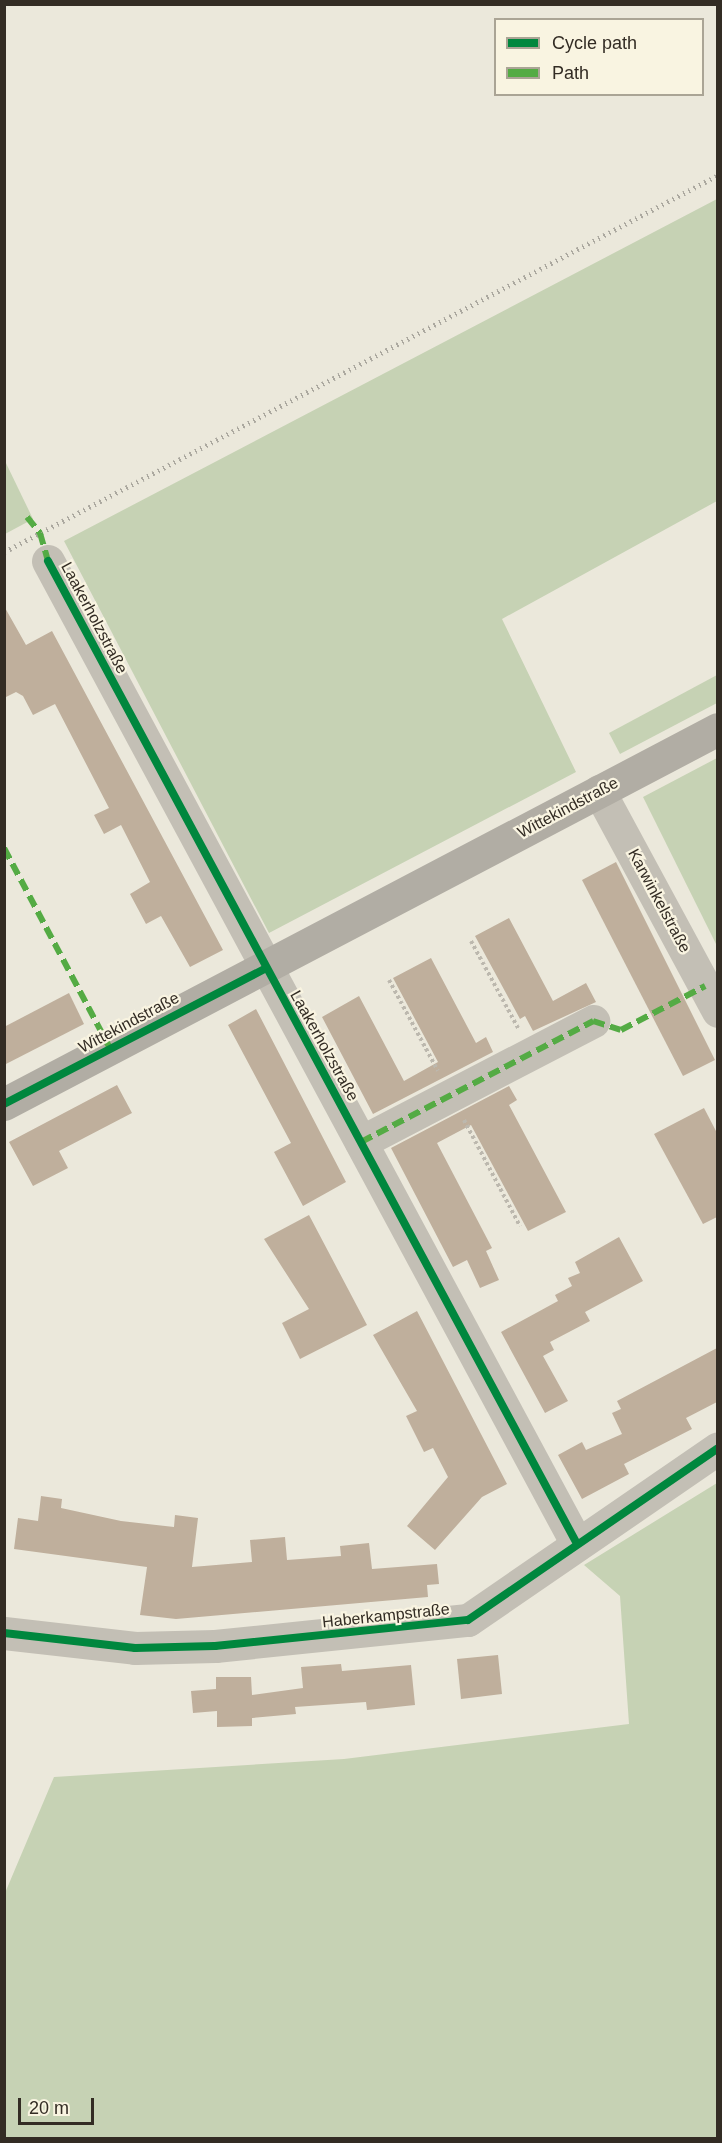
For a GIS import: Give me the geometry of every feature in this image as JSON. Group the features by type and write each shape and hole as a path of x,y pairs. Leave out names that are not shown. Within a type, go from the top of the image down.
{"main road":[{"name":"Wittekindstraße","path":"4,1104 717,729"}],"street":[{"name":"Laakerholzstraße","path":"48,561 577,1544"},
{"name":"Karwinkelstraße","path":"599,791 717,1011"},
{"path":"362,1142 593,1021"},
{"name":"Haberkampstraße","path":"4,1633 135,1648 215,1646 430,1626 468,1620 493,1606 577,1544 717,1448"}],"path":[{"path":"471,941 531,1052"}],"green space":[{"path":"717,199 717,501 502,619 576,772 269,933 64,541"},
{"path":"4,459 33,519 5,534 4,534"},
{"path":"717,675 717,703 620,754 609,733"},
{"path":"717,758 717,946 643,797"},
{"path":"717,1483 717,2138 5,2138 5,1893 54,1777 344,1759 629,1724 620,1596 584,1565"}],"building":[{"path":"4,606 26,645 52,631 223,950 190,967 161,916 146,924 130,894 150,882 121,825 104,834 94,815 109,808 55,704 33,715 23,696 16,692 4,698"},
{"path":"616,862 715,1060 683,1076 582,880"},
{"path":"509,918 553,1001 586,983 596,1002 533,1031 525,1016 520,1019 475,936"},
{"path":"431,958 476,1043 486,1037 493,1052 373,1114 322,1017 359,996 404,1081 438,1062 393,978"},
{"path":"69,993 84,1024 4,1065 4,1027"},
{"path":"256,1009 346,1182 303,1206 274,1152 291,1143 228,1025"},
{"path":"117,1085 132,1113 59,1151 68,1168 33,1186 9,1142"},
{"path":"509,1086 517,1100 509,1105 566,1212 528,1231 471,1125 437,1143 492,1248 486,1251 499,1280 480,1288 467,1260 453,1267 391,1148"},
{"path":"704,1108 717,1133 717,1217 703,1224 654,1134"},
{"path":"309,1215 367,1325 300,1359 282,1323 309,1309 264,1239"},
{"path":"619,1237 643,1281 585,1312 590,1321 550,1342 554,1350 543,1356 568,1401 545,1413 501,1332 558,1301 555,1295 572,1286 568,1278 580,1273 575,1262"},
{"path":"417,1311 507,1484 482,1497 435,1550 407,1526 448,1477 433,1448 424,1452 406,1416 417,1411 373,1335"},
{"path":"717,1348 717,1402 686,1418 692,1429 624,1464 629,1474 582,1499 558,1455 582,1442 586,1450 622,1434 612,1413 621,1409 617,1401"},
{"path":"41,1496 62,1499 61,1508 121,1521 174,1527 175,1515 198,1518 192,1567 252,1562 250,1540 285,1537 287,1560 341,1556 340,1546 369,1543 372,1569 437,1564 439,1584 427,1585 428,1597 176,1619 140,1615 147,1567 14,1549 18,1518 38,1521"},
{"path":"498,1655 502,1694 461,1699 457,1659"},
{"path":"341,1664 342,1671 411,1665 415,1705 367,1710 366,1702 295,1707 296,1714 252,1718 252,1726 217,1727 217,1711 193,1713 191,1691 216,1689 216,1677 251,1677 252,1695 303,1688 301,1667"}],"railway":[{"path":"4,552 718,175"}],"marked path":[{"path":"27,517 40,533 48,561"},
{"path":"4,848 110,1048"},
{"path":"361,1142 593,1021 621,1030 705,986"}],"cycle path":[{"path":"48,561 577,1544"},
{"path":"4,1104 266,968"},
{"path":"4,1633 135,1648 215,1646 468,1620 718,1448"}]}
